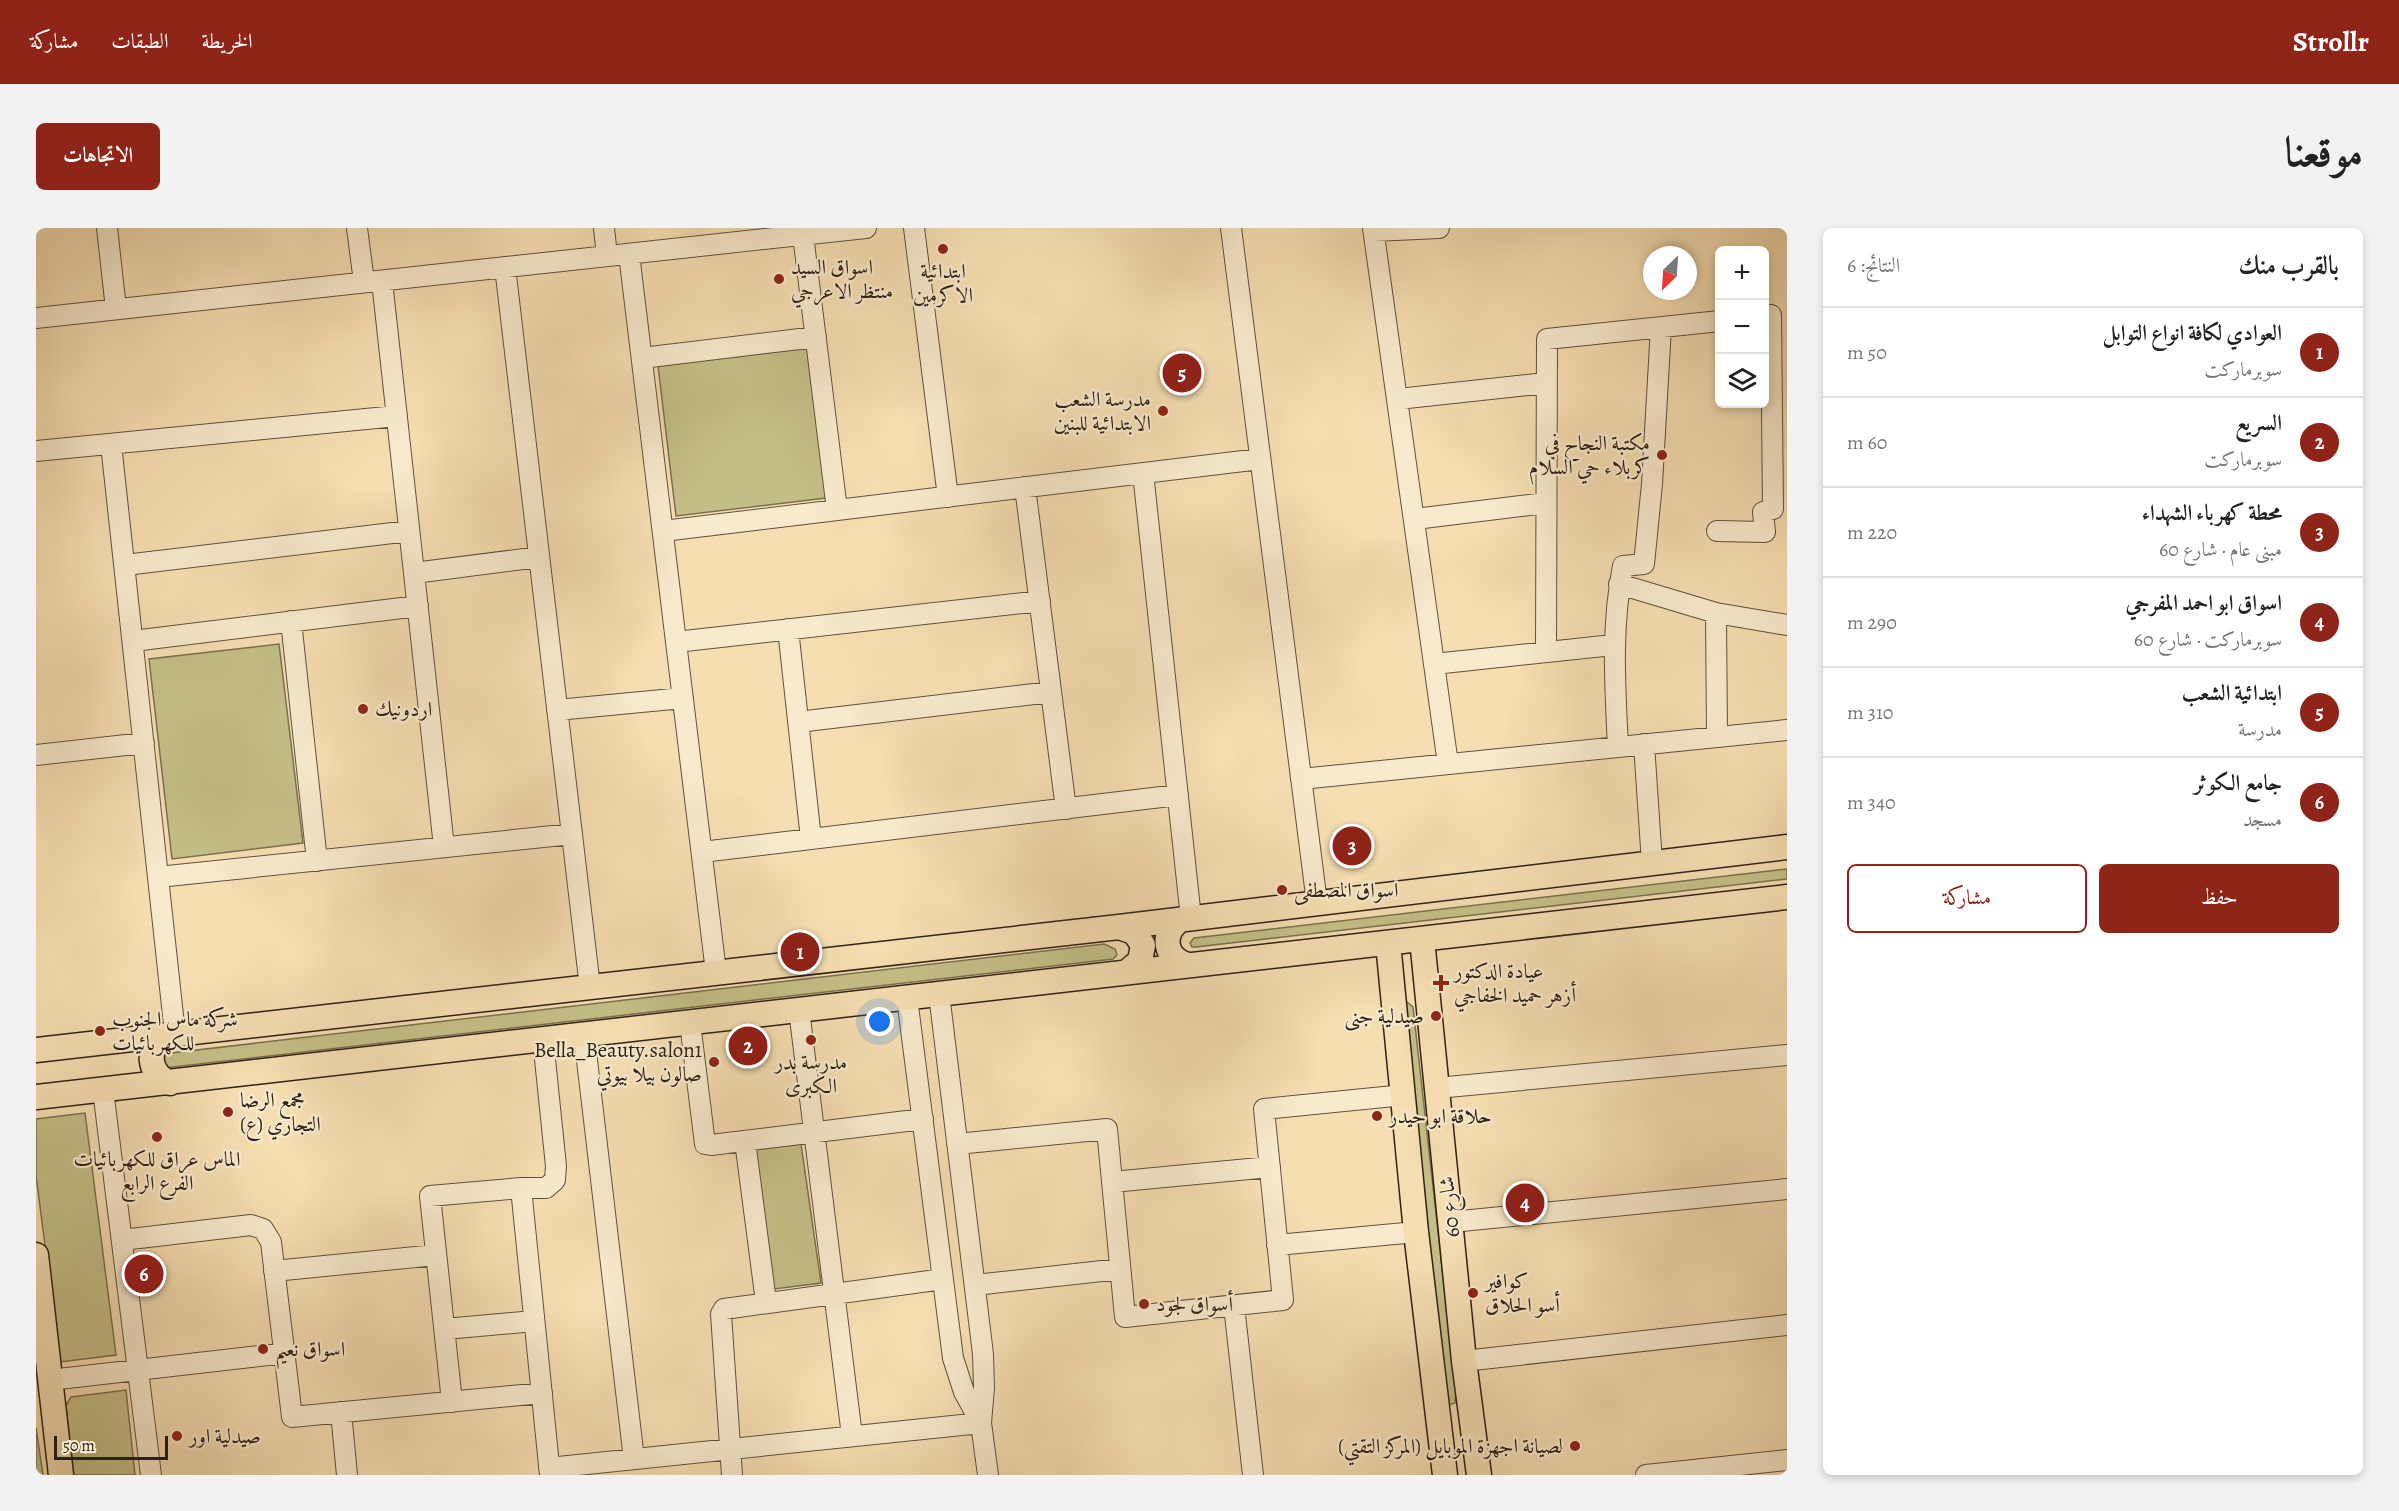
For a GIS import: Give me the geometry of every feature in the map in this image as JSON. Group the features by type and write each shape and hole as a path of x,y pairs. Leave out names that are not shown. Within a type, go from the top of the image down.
{"main road":[{"path":"36,1050 1119,927 1787,847"},
{"path":"36,1097 1787,897"},
{"path":"1186,918 1171,928 1167,941 1168,948 1176,959 1188,965"},
{"path":"1119,927 1134,932 1143,945 1140,961 1128,971"},
{"name":"شارع 60","path":"1422,939 1464,1361 1479,1475"},
{"name":"شارع 60","path":"1388,943 1416,1232 1444,1464"},
{"path":"1394,1005 1410,995 1428,1002"},
{"path":"170,1035 155,1045 151,1058 158,1076 170,1083"},
{"path":"36,1255 44,1375 61,1475"},
{"path":"1437,1403 1457,1405 1469,1400"},
{"path":"1444,1464 1458,1445 1475,1448"}],"street":[{"path":"107,228 116,309"},
{"path":"357,228 373,282 397,416 444,847"},
{"path":"604,228 608,256"},
{"path":"36,318 629,254 724,236 803,235 866,228"},
{"path":"914,228 948,497"},
{"path":"1230,228 1317,903"},
{"path":"1440,228 1373,230 1448,764"},
{"path":"803,235 837,510"},
{"path":"629,254 716,972"},
{"path":"505,267 590,987"},
{"path":"1717,531 1765,532 1763,512 1773,509 1774,315"},
{"path":"1546,651 1546,339 1715,321"},
{"path":"1618,747 1613,645 1619,584 1623,566 1644,564 1652,484 1661,327"},
{"path":"642,358 816,337"},
{"path":"1398,399 1546,383"},
{"path":"36,451 397,416"},
{"path":"111,444 158,877 170,1035"},
{"path":"663,531 1260,459"},
{"path":"1143,473 1178,795 1186,918"},
{"path":"1025,487 1066,809"},
{"path":"1415,519 1546,503"},
{"path":"124,566 410,531"},
{"path":"414,573 539,557"},
{"path":"1619,584 1716,613 1787,625"},
{"path":"676,642 1040,601"},
{"path":"133,641 418,606"},
{"path":"1716,613 1717,737"},
{"path":"291,621 317,861"},
{"path":"789,629 811,839"},
{"path":"1434,664 1613,645"},
{"path":"798,723 1051,692"},
{"path":"557,710 683,698"},
{"path":"1301,779 1787,730"},
{"path":"36,755 144,743"},
{"path":"1644,744 1652,863"},
{"path":"702,852 1178,795"},
{"path":"158,877 572,834"},
{"path":"939,994 984,1371 981,1423 988,1475"},
{"path":"908,998 953,1358 964,1392 981,1423"},
{"path":"799,1010 852,1436"},
{"path":"690,1023 705,1143 711,1145 923,1119"},
{"path":"584,1035 634,1459"},
{"path":"452,1402 430,1196 546,1188 555,1180 556,1166 543,1040"},
{"path":"1437,1088 1787,1055"},
{"path":"104,1090 151,1475"},
{"path":"957,1144 1107,1129 1125,1317 1234,1306 1282,1300 1264,1109 1404,1095"},
{"path":"745,1141 766,1302"},
{"path":"1112,1182 1270,1167"},
{"path":"521,1188 549,1471 634,1459 981,1423"},
{"path":"1451,1221 1787,1189"},
{"path":"122,1240 251,1225 263,1229 271,1242 292,1417 542,1393"},
{"path":"1277,1245 1416,1232"},
{"path":"938,1236 968,1233"},
{"path":"274,1271 436,1255"},
{"path":"975,1285 1120,1269"},
{"path":"732,1475 721,1314 724,1309 943,1279"},
{"path":"1234,1306 1253,1475"},
{"path":"445,1329 534,1322"},
{"path":"1464,1361 1787,1325"},
{"path":"44,1375 138,1370 285,1353"},
{"path":"341,1413 347,1475"},
{"path":"1646,1475 1787,1460"}],"shaded area":[{"path":"807,348 826,498 676,516 658,366"},
{"path":"279,644 303,843 172,859 149,659"},
{"path":"1787,869 1787,879 1196,947 1192,947 1190,943 1194,938"},
{"path":"1104,944 1115,949 1117,955 1113,959 164,1068 163,1054"},
{"path":"1407,1002 1413,1007 1456,1393 1455,1403 1449,1405 1445,1401 1404,1003"},
{"path":"85,1113 116,1355 60,1362 36,1175 36,1119"},
{"path":"801,1144 821,1283 774,1289 754,1150"},
{"path":"126,1390 135,1475 74,1475 66,1405 71,1397"},
{"path":"36,1428 43,1475 36,1475"}],"place":[{"name":"ابتدائية الاكرمين","path":"943,249"},
{"name":"اسواق السيد منتظر الاعرجي","path":"779,279"},
{"name":"ابتدائية الشعب","path":"1182,373"},
{"name":"مدرسة الشعب الابتدائية للبنين","path":"1163,411"},
{"name":"مكتبة النجاح في كربلاء حي السلام","path":"1662,455"},
{"name":"اردونيك","path":"363,709"},
{"name":"محطة كهرباء الشهداء","path":"1352,846"},
{"name":"اسواق المصطفى","path":"1282,890"},
{"name":"العوادي لكافة انواع التوابل","path":"800,952"},
{"name":"عيادة الدكتور أزهر حميد الخفاجي","path":"1441,983"},
{"name":"صيدلية جنى","path":"1436,1016"},
{"name":"شركة ماس الجنوب للكهربائيات","path":"100,1031"},
{"name":"مدرسة بدر الكبرى","path":"811,1040"},
{"name":"السريع","path":"748,1046"},
{"name":"Bella_Beauty.salon1 صالون بيلا بيوتي","path":"714,1062"},
{"name":"مجمع الرضا (ع) التجاري","path":"228,1112"},
{"name":"حلاقة ابو حيدر","path":"1377,1116"},
{"name":"الماس عراق للكهربائيات الفرع الرابع","path":"157,1137"},
{"name":"اسواق ابو احمد المفرجي","path":"1525,1203"},
{"name":"جامع الكوثر","path":"144,1274"},
{"name":"كوافير أسو الحلاق","path":"1473,1293"},
{"name":"أسواق لجود","path":"1144,1304"},
{"name":"اسواق نعيم","path":"263,1349"},
{"name":"صيدلية اور","path":"177,1436"},
{"name":"(المركز التقتي) لصيانة اجهزة الموبايل","path":"1575,1446"}]}
